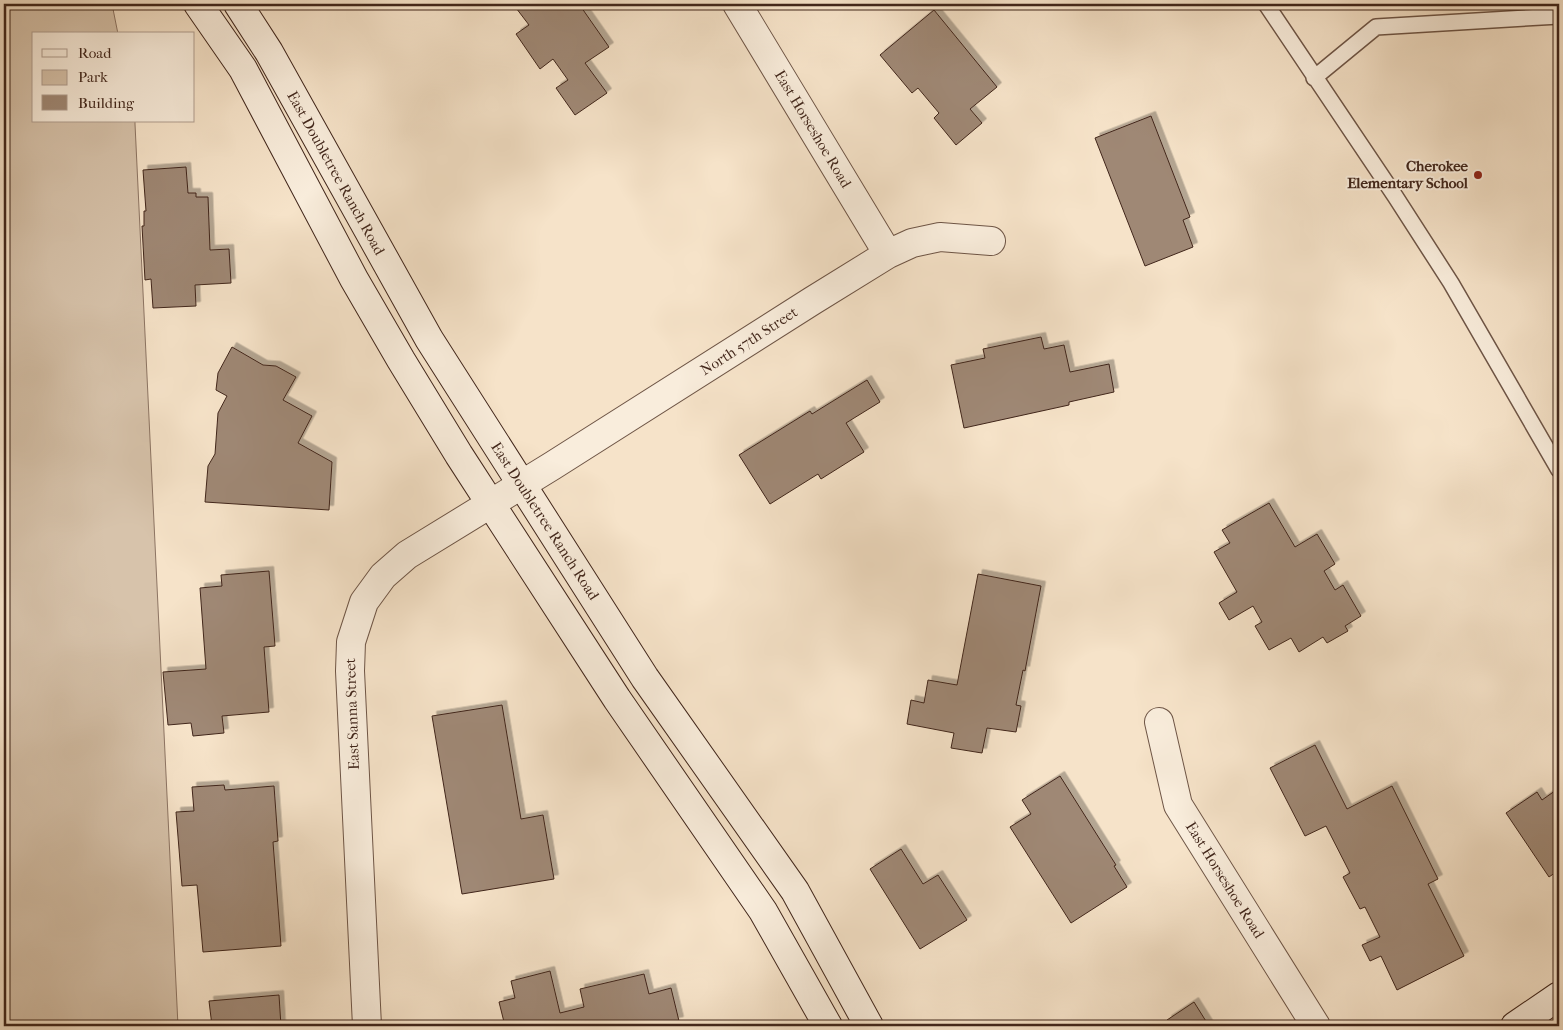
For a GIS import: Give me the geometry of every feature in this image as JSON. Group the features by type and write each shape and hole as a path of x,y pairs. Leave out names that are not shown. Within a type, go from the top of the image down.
{"main road":[{"path":"198,4 243,69 340,249 354,280 401,360 617,699 763,910 828,1026"},
{"name":"East Doubletree Ranch Road","path":"238,4 269,52 429,339 645,678 795,891 869,1026"},
{"name":"East Horseshoe Road","path":"736,4 888,254"},
{"path":"340,249 369,233"},
{"name":"North 57th Street","path":"522,484 888,254 912,243 940,237 991,241"},
{"name":"East Sanna Street","path":"367,1026 352,735 351,642 364,602 383,576 407,555 522,484"},
{"name":"East Horseshoe Road","path":"1159,722 1178,805 1316,1026"},
{"path":"1515,1026 1559,996"}],"lane":[{"path":"1266,4 1297,49 1314,78 1390,188 1451,283 1559,470"},
{"path":"1314,78 1376,27 1559,16"}],"green space":[{"path":"4,4 112,4 118,32 32,32 32,122 135,122 178,1026 4,1026"}],"building":[{"path":"513,4 579,4 609,47 585,63 607,93 575,115 556,88 568,80 553,59 540,69 516,34 529,25"},
{"path":"934,10 997,87 970,109 982,123 956,145 934,118 939,113 918,88 912,93 880,55"},
{"path":"1151,116 1190,217 1183,220 1193,247 1145,266 1095,138"},
{"path":"186,167 188,193 196,193 196,197 208,197 210,250 229,249 231,283 195,285 196,306 153,308 151,279 145,280 142,226 144,226 144,211 146,211 143,170"},
{"path":"1041,337 1044,349 1064,345 1070,372 1109,364 1114,392 1069,402 1069,405 964,428 951,365 985,358 983,349"},
{"path":"232,347 263,365 276,366 296,377 283,400 312,416 298,443 332,462 329,510 205,502 208,466 215,454 218,413 227,396 216,390 218,373"},
{"path":"867,380 880,402 846,423 864,452 821,479 818,474 770,504 739,455 810,411 812,414"},
{"path":"1269,503 1295,547 1317,534 1335,564 1324,571 1335,590 1343,585 1361,616 1345,626 1348,631 1327,643 1323,637 1299,652 1291,638 1269,650 1255,626 1262,622 1253,606 1229,620 1219,603 1237,592 1214,552 1230,543 1222,530"},
{"path":"269,571 275,646 264,647 269,712 222,716 224,733 193,736 191,723 168,725 163,672 206,669 200,588 222,586 221,575"},
{"path":"978,574 1041,586 1025,671 1023,670 1016,705 1021,706 1016,732 987,728 982,753 951,748 954,733 907,724 911,700 924,703 928,680 957,685"},
{"path":"502,705 521,819 543,815 554,879 462,894 432,716"},
{"path":"1315,745 1347,809 1392,786 1438,879 1428,884 1464,956 1397,990 1381,956 1370,961 1362,945 1380,937 1365,907 1360,909 1343,877 1350,873 1326,826 1305,836 1270,768"},
{"path":"1060,776 1116,865 1114,866 1127,887 1071,923 1010,827 1031,814 1022,800"},
{"path":"224,785 225,790 274,786 278,841 273,842 281,946 203,952 197,885 182,886 176,812 194,811 192,787"},
{"path":"1559,788 1559,870 1549,877 1506,813 1537,792 1542,800"},
{"path":"901,849 923,884 938,875 967,920 920,949 870,869"},
{"path":"550,971 560,1013 584,1007 580,989 644,974 649,994 671,988 679,1021 656,1026 505,1026 499,1002 515,998 511,981"},
{"path":"279,995 281,1026 212,1026 209,1001"},
{"path":"1194,1002 1209,1026 1171,1026 1167,1020"}],"place":[{"name":"Cherokee Elementary School","path":"1478,175"}]}
